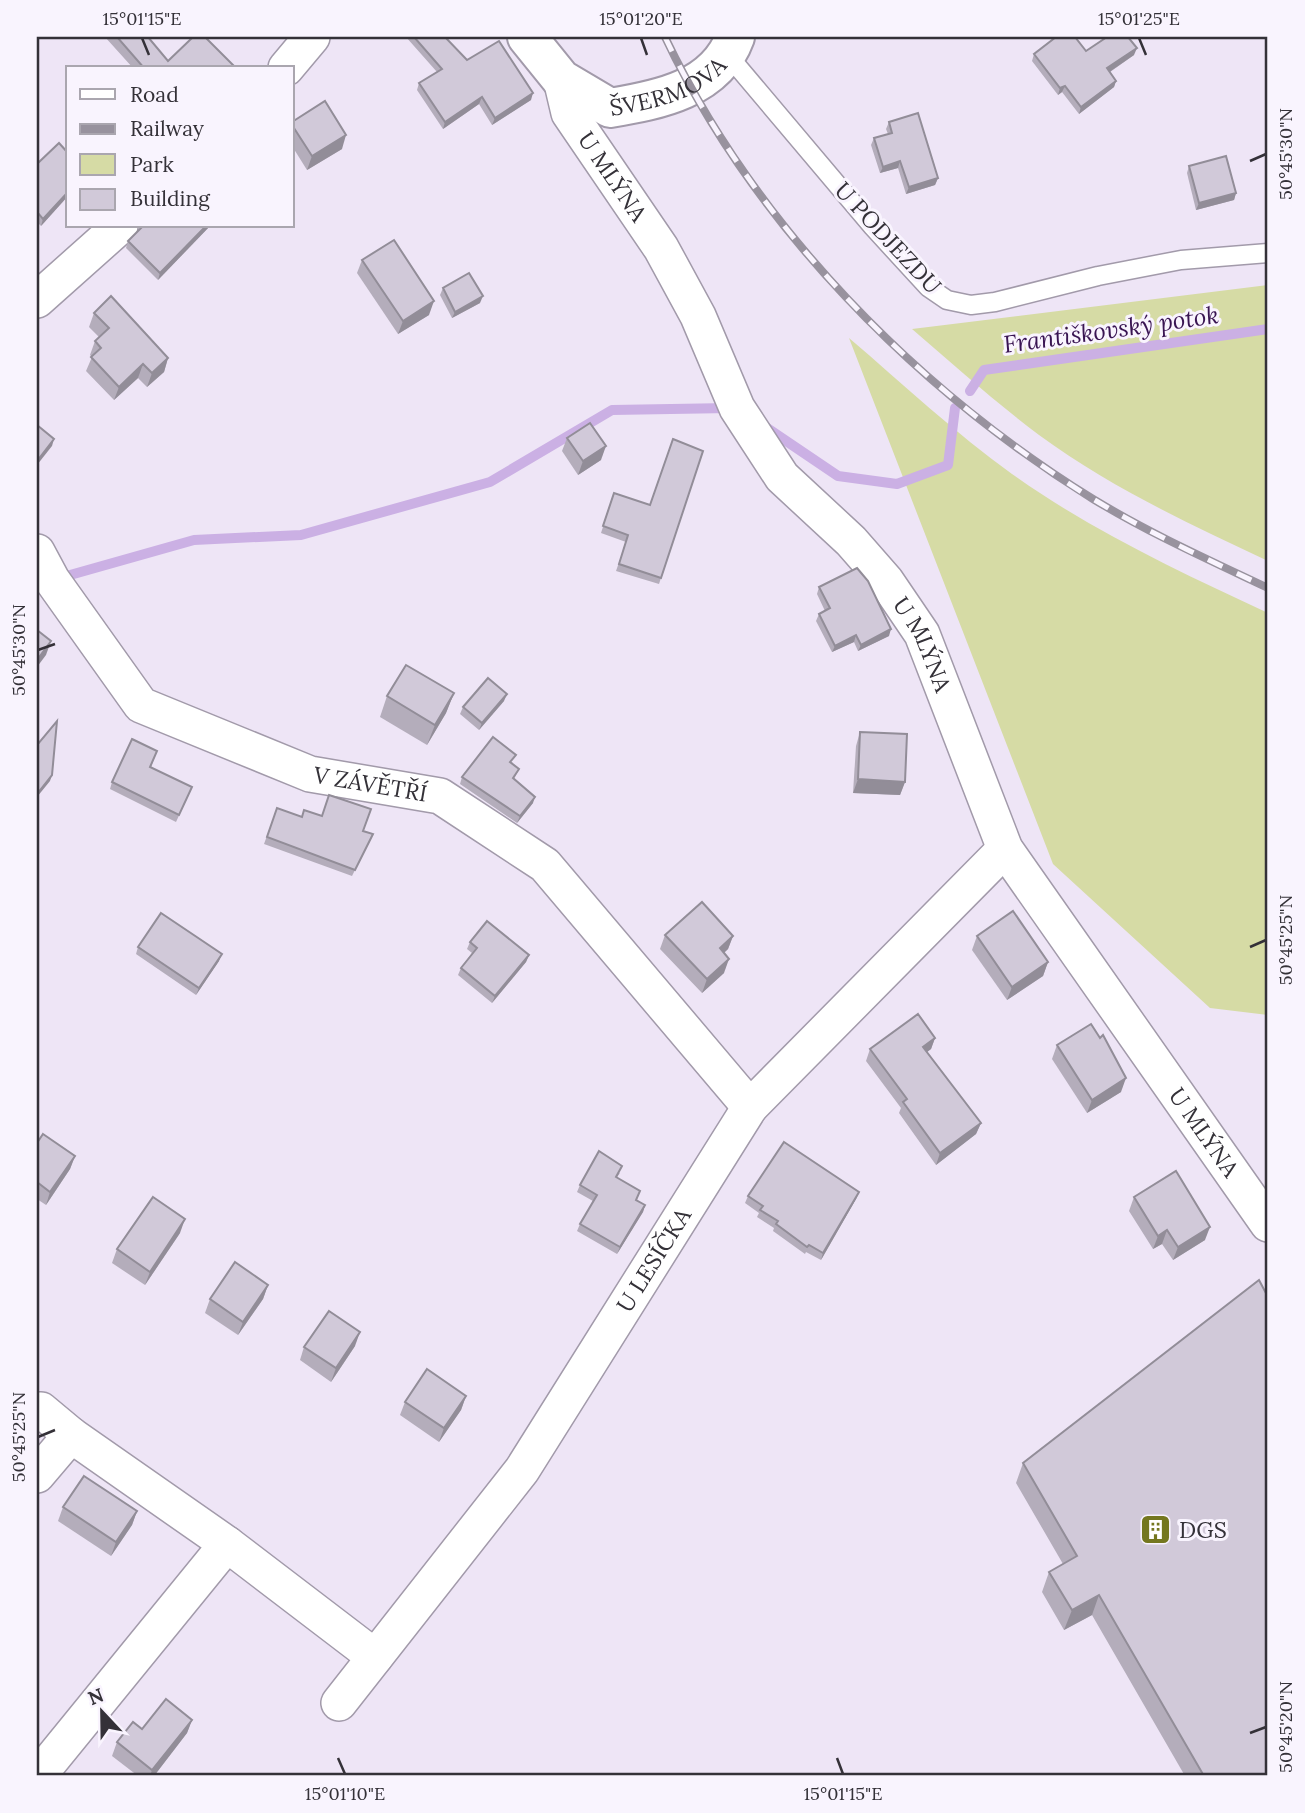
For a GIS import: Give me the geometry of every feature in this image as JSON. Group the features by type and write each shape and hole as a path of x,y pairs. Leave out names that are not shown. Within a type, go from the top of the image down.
{"street":[{"path":"288,66 312,37"},
{"name":"ŠVERMOVA","path":"527,37 561,79 610,107 680,92 708,75 731,45"},
{"name":"U MLÝNA","path":"561,79 569,113 661,248 698,316 738,407 782,477 851,541 878,571 922,634 1005,849 1268,1224"},
{"path":"37,300 118,228"},
{"name":"V ZÁVĚTŘÍ","path":"37,552 52,580 141,705 310,774 440,796 545,865 750,1107"},
{"name":"U LESÍČKA","path":"339,1703 522,1470 750,1107 1005,849"},
{"path":"41,1410 71,1435 228,1545 375,1657"},
{"path":"37,1475 71,1435"},
{"path":"38,1776 228,1545"}],"lane":[{"name":"U PODJEZDU","path":"731,45 873,227 928,287 947,300 971,305 995,302 1098,276 1181,260 1268,253"}],"green space":[{"path":"1268,285 1268,561 1150,504 1066,454 1006,410 912,329"},
{"path":"849,338 970,442 1042,495 1137,549 1268,613 1268,1015 1210,1008 1053,864"}],"building":[{"path":"117,37 148,37 168,61 193,37 205,37 234,66 142,66"},
{"path":"414,37 445,37 467,60 499,41 533,93 495,118 482,97 445,122 419,83 442,69"},
{"path":"1056,37 1075,37 1086,51 1107,37 1128,37 1137,48 1107,68 1116,81 1081,107 1065,86 1060,88 1034,54"},
{"path":"325,101 346,135 312,156 294,128 294,121"},
{"path":"918,113 938,178 909,187 900,161 883,167 874,138 892,133 889,122"},
{"path":"59,143 66,151 66,194 43,219 37,212 37,164"},
{"path":"1226,156 1236,193 1199,203 1189,166"},
{"path":"141,228 204,228 160,273 128,241"},
{"path":"394,240 434,301 403,321 362,260"},
{"path":"469,273 483,296 455,312 443,288"},
{"path":"111,296 168,358 152,373 143,364 119,387 91,357 101,348 95,341 109,328 94,313"},
{"path":"590,423 606,446 583,461 567,438"},
{"path":"37,425 54,439 37,461"},
{"path":"673,439 703,451 661,578 619,564 628,535 603,526 614,493 650,505"},
{"path":"857,568 868,581 891,629 861,645 856,635 835,646 819,614 830,608 819,587"},
{"path":"37,630 51,641 37,660"},
{"path":"406,665 454,693 435,725 387,696"},
{"path":"488,678 507,694 482,723 463,707"},
{"path":"57,721 52,775 37,794 37,745"},
{"path":"860,732 907,734 905,782 858,779"},
{"path":"493,737 516,755 510,762 519,769 513,778 535,797 520,816 462,777"},
{"path":"132,739 157,751 150,767 192,787 179,815 112,782"},
{"path":"329,795 371,809 363,831 373,834 355,870 267,837 277,808 302,817 304,810 322,816"},
{"path":"702,902 733,936 720,948 729,959 707,979 665,935"},
{"path":"1013,911 1048,962 1012,987 977,936"},
{"path":"161,913 222,954 199,988 138,947"},
{"path":"487,921 529,955 495,996 461,968 477,948 470,942"},
{"path":"918,1014 935,1038 923,1047 981,1123 940,1153 903,1102 907,1099 870,1049"},
{"path":"1091,1024 1100,1038 1103,1035 1126,1078 1092,1100 1057,1045"},
{"path":"43,1134 75,1156 50,1192 37,1182 37,1143"},
{"path":"784,1142 859,1192 823,1253 809,1245 807,1247 776,1224 778,1221 760,1210 763,1206 748,1196"},
{"path":"599,1151 622,1166 616,1177 640,1191 636,1200 645,1205 620,1247 580,1224 597,1195 580,1185"},
{"path":"1176,1171 1210,1227 1178,1247 1167,1230 1158,1236 1134,1197"},
{"path":"153,1197 185,1219 150,1272 117,1249"},
{"path":"235,1262 268,1285 243,1322 210,1299"},
{"name":"DGS","path":"1259,1280 1268,1297 1268,1776 1204,1776 1099,1595 1072,1610 1049,1572 1077,1556 1023,1463"},
{"path":"329,1311 360,1332 336,1368 304,1347"},
{"path":"427,1369 466,1396 444,1428 405,1402"},
{"path":"84,1476 137,1511 116,1542 63,1507"},
{"path":"166,1699 192,1720 152,1770 117,1742 133,1722 142,1729"}],"waterway":[{"name":"Františkovský potok","path":"970,391 984,370 1268,329"},
{"name":"Františkovský potok","path":"63,577 194,540 301,535 490,482 612,410 730,408"},
{"name":"Františkovský potok","path":"764,426 838,476 897,484 948,465 955,408"}],"railway":[{"path":"665,37 702,107 745,173 793,237 846,298 904,354 964,407 1027,455 1093,499 1157,535 1268,588"}],"place":[{"name":"DGS","path":"1156,1530"}]}
